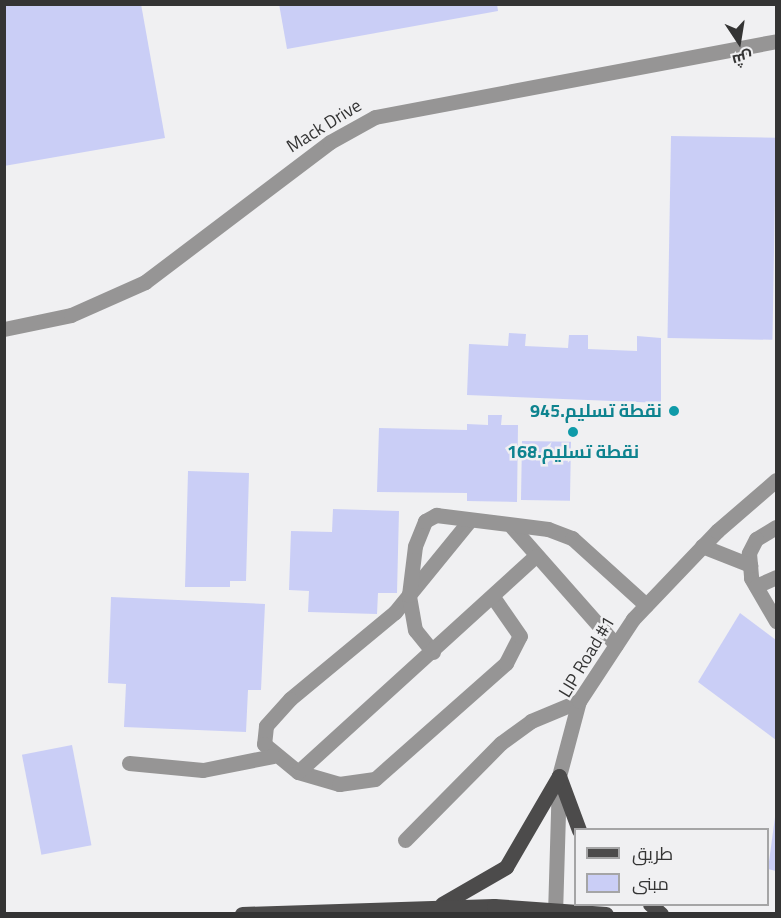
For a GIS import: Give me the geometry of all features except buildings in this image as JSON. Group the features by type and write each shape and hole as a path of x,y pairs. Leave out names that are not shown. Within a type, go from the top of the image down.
{"main road":[{"path":"560,776 578,828"},
{"path":"437,907 506,867 560,776"},
{"path":"242,914 437,907 606,914"}],"street":[{"name":"Mack Drive","path":"4,329 71,315 145,282 330,142 375,117 777,41"},
{"name":"LIP Road #1","path":"555,912 560,776 579,701 645,605 702,546 777,480"},
{"path":"433,652 415,630 409,595 415,546 425,521 436,515 512,527 548,529 572,538 645,605"},
{"path":"470,520 409,595 266,726 264,744 273,756 298,772 339,784 375,779 506,663 520,636 493,597"},
{"path":"512,527 535,556 616,645"},
{"path":"776,620 756,586 750,565 756,539 777,527"},
{"path":"702,546 750,565"},
{"path":"298,772 433,652 535,556"},
{"path":"756,586 777,577"},
{"path":"405,840 501,742 531,722 579,701"},
{"path":"129,763 203,770 273,756"}],"place":[{"name":"نقطة تسليم.945","path":"674,411"},
{"name":"نقطة تسليم.168","path":"573,432"}]}
